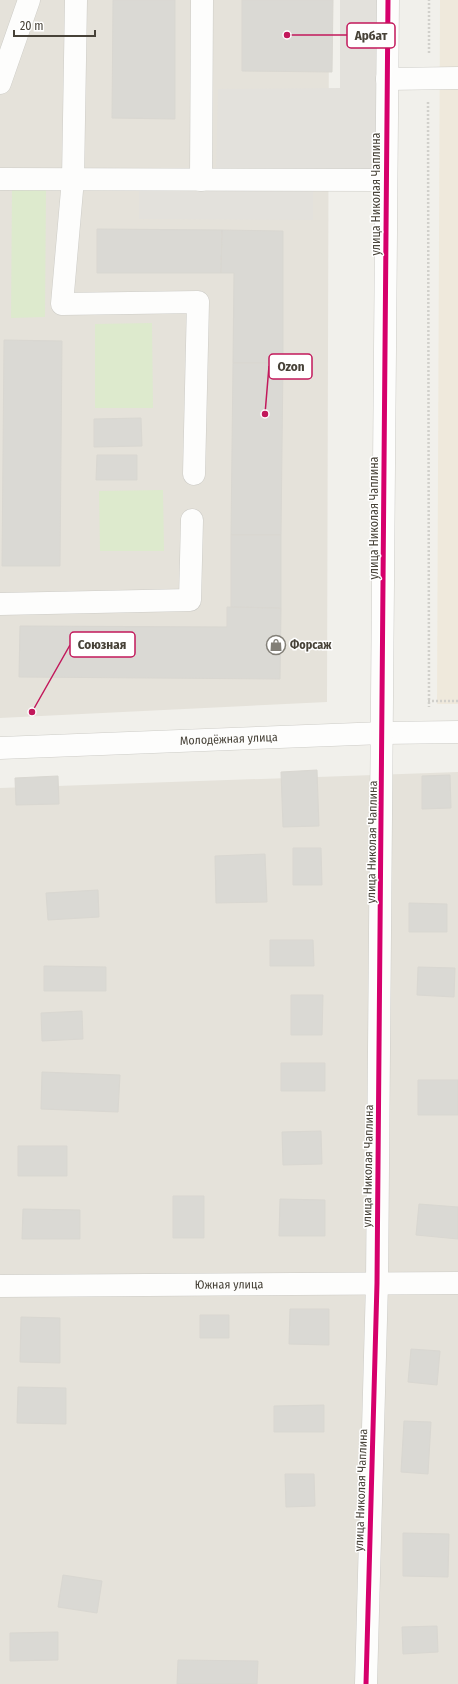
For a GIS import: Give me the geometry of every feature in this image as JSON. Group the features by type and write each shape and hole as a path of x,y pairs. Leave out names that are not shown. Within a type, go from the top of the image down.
{"street":[{"path":"0,83 29,0"},
{"path":"76,0 73,180 62,304 198,302 194,474"},
{"path":"200,180 202,0"},
{"name":"улица Николая Чаплина","path":"366,1684 377,1283 383,733 388,0"},
{"path":"387,79 458,78"},
{"path":"0,179 386,180"},
{"path":"0,604 190,600 192,520"},
{"name":"Молодёжная улица","path":"0,748 383,733 458,732"},
{"name":"Южная улица","path":"0,1286 458,1283"}],"path":[{"path":"429,0 428,701 432,733"},
{"path":"428,701 458,701"}],"shaded area":[{"path":"0,0 329,0 327,702 0,718"},
{"path":"340,0 378,0 377,171 216,172 218,89 340,88"},
{"path":"440,0 458,0 458,704 437,704"},
{"path":"139,179 313,180 313,220 139,219"},
{"path":"458,772 458,1684 0,1684 0,788"}],"green space":[{"path":"12,189 46,189 45,317 11,318"},
{"path":"152,323 153,408 95,408 95,324"},
{"path":"163,490 164,551 100,551 99,491"}],"building":[{"path":"113,0 175,0 175,119 112,118"},
{"path":"242,0 333,0 332,72 242,71"},
{"path":"97,229 222,230 221,273 97,273"},
{"path":"222,230 283,231 283,363 233,363 234,273 221,273"},
{"path":"4,340 62,341 60,566 2,566"},
{"path":"233,363 283,363 281,535 231,535"},
{"path":"141,418 142,446 94,447 94,419"},
{"path":"97,455 137,455 137,480 96,480"},
{"path":"231,535 281,535 281,608 231,607"},
{"path":"227,607 281,608 280,679 19,677 20,626 227,627"},
{"path":"317,770 319,826 283,827 281,772"},
{"path":"450,775 451,808 422,809 422,776"},
{"path":"58,776 59,804 16,805 15,778"},
{"path":"293,848 321,848 322,885 293,885"},
{"path":"265,854 267,902 216,903 215,856"},
{"path":"98,890 99,917 48,920 46,893"},
{"path":"409,903 447,904 447,932 409,932"},
{"path":"270,940 313,940 314,966 270,966"},
{"path":"44,966 106,967 106,991 44,991"},
{"path":"418,967 455,968 454,997 417,995"},
{"path":"291,995 323,995 322,1035 291,1035"},
{"path":"82,1011 83,1039 42,1041 41,1013"},
{"path":"281,1063 325,1063 325,1091 281,1091"},
{"path":"42,1072 120,1075 118,1112 41,1109"},
{"path":"418,1080 458,1080 458,1115 418,1115"},
{"path":"321,1131 322,1164 283,1165 282,1132"},
{"path":"18,1146 67,1146 67,1176 18,1176"},
{"path":"173,1196 204,1196 204,1238 173,1238"},
{"path":"280,1199 325,1200 325,1236 279,1236"},
{"path":"419,1204 458,1207 458,1239 416,1235"},
{"path":"23,1209 80,1210 80,1239 22,1239"},
{"path":"290,1309 329,1309 329,1345 289,1344"},
{"path":"200,1315 229,1315 229,1338 200,1338"},
{"path":"21,1317 60,1318 60,1363 20,1362"},
{"path":"411,1349 440,1351 437,1385 408,1382"},
{"path":"18,1387 66,1388 66,1424 17,1423"},
{"path":"324,1405 324,1432 274,1432 274,1406"},
{"path":"404,1421 431,1422 428,1474 401,1472"},
{"path":"285,1474 314,1474 315,1506 286,1507"},
{"path":"403,1533 449,1534 448,1577 403,1576"},
{"path":"63,1575 102,1581 97,1613 58,1607"},
{"path":"437,1626 438,1652 403,1654 402,1627"},
{"path":"58,1632 58,1660 10,1661 10,1633"},
{"path":"178,1660 258,1661 257,1684 177,1684"}],"cycle path":[{"path":"366,1684 377,1283 388,0"}],"place":[{"name":"Арбат","path":"287,35"},
{"name":"Ozon","path":"265,414"},
{"name":"Форсаж","path":"276,645"},
{"name":"Союзная","path":"32,712"}]}
